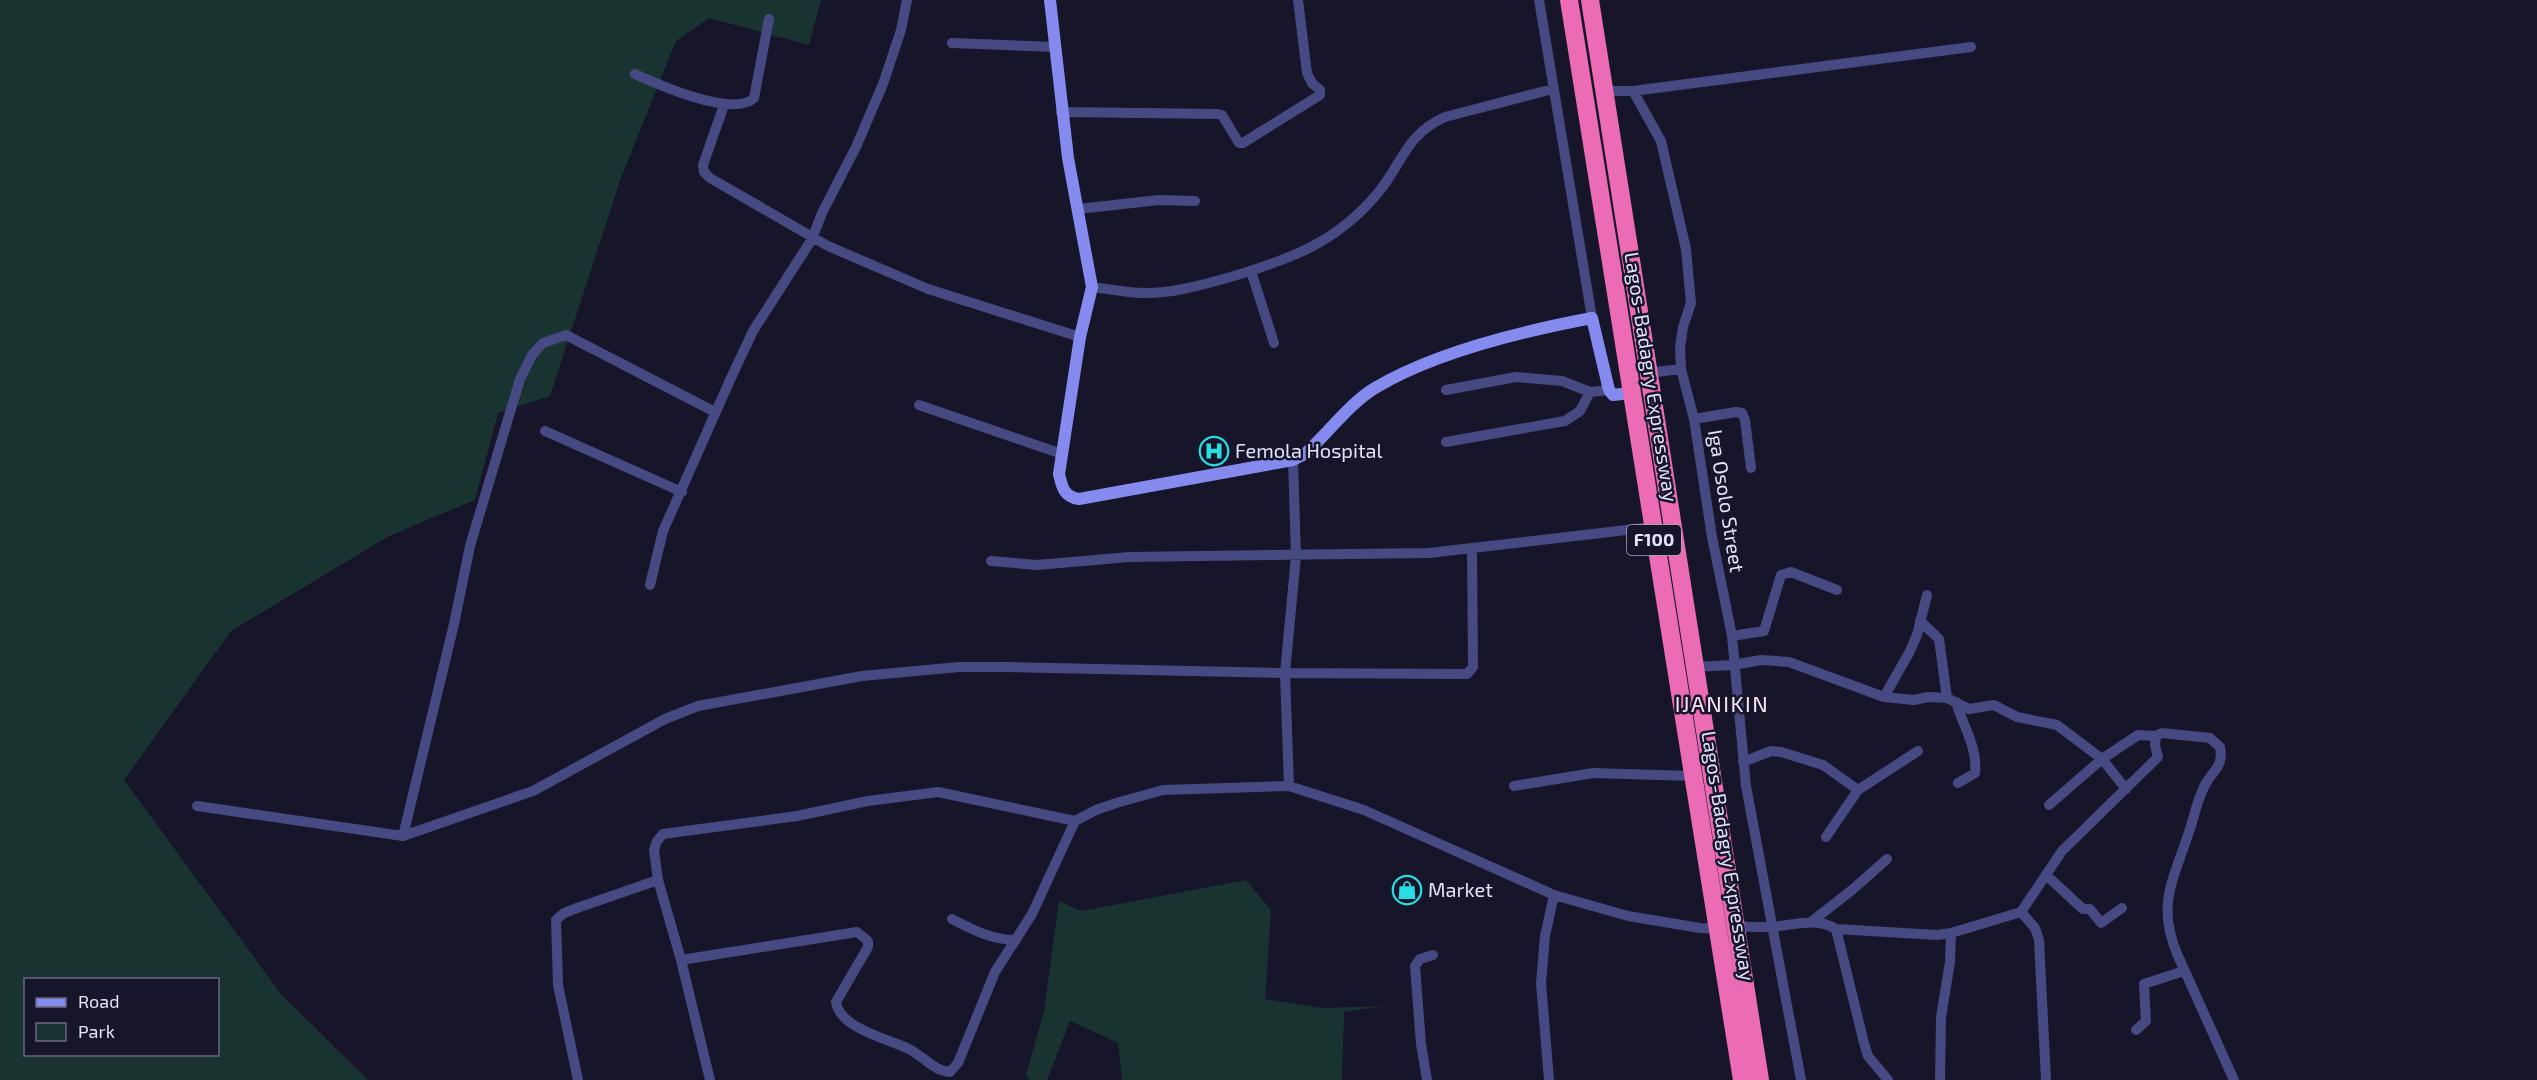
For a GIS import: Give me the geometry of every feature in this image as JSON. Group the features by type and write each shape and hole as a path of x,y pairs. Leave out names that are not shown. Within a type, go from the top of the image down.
{"highway":[{"name":"Lagos-Badagry Expressway","path":"1569,0 1692,776 1760,1080"},
{"name":"Lagos-Badagry Expressway","path":"1590,0 1606,90 1647,373 1695,667 1727,928 1742,1080"}],"street":[{"path":"650,585 663,531 715,412 753,331 812,239 822,213 856,147 884,84 901,30 907,0"},
{"path":"1050,0 1061,112 1092,287 1080,337 1059,474 1063,490 1071,498 1079,499 1293,460 1305,454 1374,388 1434,360 1534,330 1592,318"},
{"path":"1061,112 1218,114 1222,115 1239,143 1243,143 1320,95 1320,90 1312,83 1307,73 1298,0"},
{"path":"1539,0 1592,318 1609,390 1613,395 1630,393"},
{"path":"635,74 656,84 724,105 744,105 754,98 769,19"},
{"path":"952,42 1055,47"},
{"path":"1606,90 1633,91 1971,47"},
{"path":"1092,287 1146,293 1168,291 1197,286 1251,271 1300,254 1334,234 1378,193 1414,137 1430,124 1445,117 1553,89"},
{"name":"Iga Osolo Street","path":"1633,91 1661,141 1686,249 1691,303 1682,337 1681,369 1694,419 1712,537 1732,636 1743,762 1770,927 1800,1080"},
{"path":"724,105 703,165 704,172 812,239 928,289 1080,337"},
{"path":"1078,209 1159,200 1195,201"},
{"path":"1251,271 1274,343"},
{"path":"403,836 475,526 520,379 532,355 543,344 566,335 715,412"},
{"path":"1647,373 1681,369"},
{"path":"1446,390 1516,377 1562,381 1590,392 1609,390"},
{"path":"1446,442 1565,421 1580,411 1590,392"},
{"path":"919,405 1062,454"},
{"path":"1694,419 1742,413 1745,420 1751,468"},
{"path":"545,430 682,492"},
{"path":"1290,786 1285,673 1296,556 1293,460"},
{"path":"991,561 1037,565 1129,556 1429,553 1652,527"},
{"path":"197,806 403,836 533,791 665,719 698,706 862,676 959,667 1467,674 1473,667 1472,548"},
{"path":"1732,636 1764,632 1781,576 1786,573 1791,572 1837,590"},
{"path":"1884,697 1910,653 1927,595"},
{"path":"1920,621 1939,639 1952,700 1975,752 1975,773 1958,783"},
{"path":"1695,667 1733,665 1761,660 1789,662 1884,697 1914,700 1928,697 1952,700 1969,709 1994,705 2017,717 2057,725 2102,759 2126,789"},
{"path":"2049,805 2102,759 2138,735 2156,736 2162,733 2210,738 2220,747 2220,764 2203,788 2171,881 2166,913 2169,936 2234,1080"},
{"path":"711,1080 658,880 654,850 663,834 797,816 868,801 938,792 1076,821 1116,803 1163,790 1290,786 1364,810 1554,895 1628,916 1700,928 1770,927 1811,922 1827,924 1836,929 1921,934 1951,933 2021,912 2062,851 2075,836 2100,815 2158,757 2155,745 2156,736"},
{"path":"1743,762 1771,751 1781,752 1823,765 1858,790"},
{"path":"1826,837 1858,790 1918,752"},
{"path":"1514,786 1593,772 1692,776"},
{"path":"681,960 857,932 868,941 868,947 836,1002 841,1013 865,1031 910,1050 947,1073 956,1068 995,972 1036,905 1076,821"},
{"path":"1811,922 1887,859"},
{"path":"2046,875 2083,909 2090,909 2101,923 2122,908"},
{"path":"578,1080 558,985 556,920 564,913 658,880"},
{"path":"1549,1080 1541,983 1545,936 1554,895"},
{"path":"2021,912 2035,928 2039,940 2046,1080"},
{"path":"952,919 982,934 1002,940 1016,940"},
{"path":"1836,929 1868,1056 1888,1080"},
{"path":"1940,1080 1941,1017 1950,962 1951,933"},
{"path":"1427,1080 1421,1044 1415,966 1420,959 1433,955"},
{"path":"2136,1030 2146,1021 2144,984 2184,971"}],"green space":[{"path":"0,0 821,0 809,45 709,18 676,41 621,178 550,396 498,413 475,500 389,536 231,631 124,780 281,994 368,1080 0,1080"},
{"path":"1246,880 1271,910 1265,999 1323,1008 1385,1006 1344,1012 1342,1080 1122,1080 1118,1043 1070,1021 1047,1080 1030,1080 1026,1075 1044,1011 1059,901 1081,911"}],"place":[{"name":"Femola Hospital","path":"1214,451"},
{"name":"Market","path":"1407,890"}],"district":[{"name":"IJANIKIN","path":"1722,704"}]}
